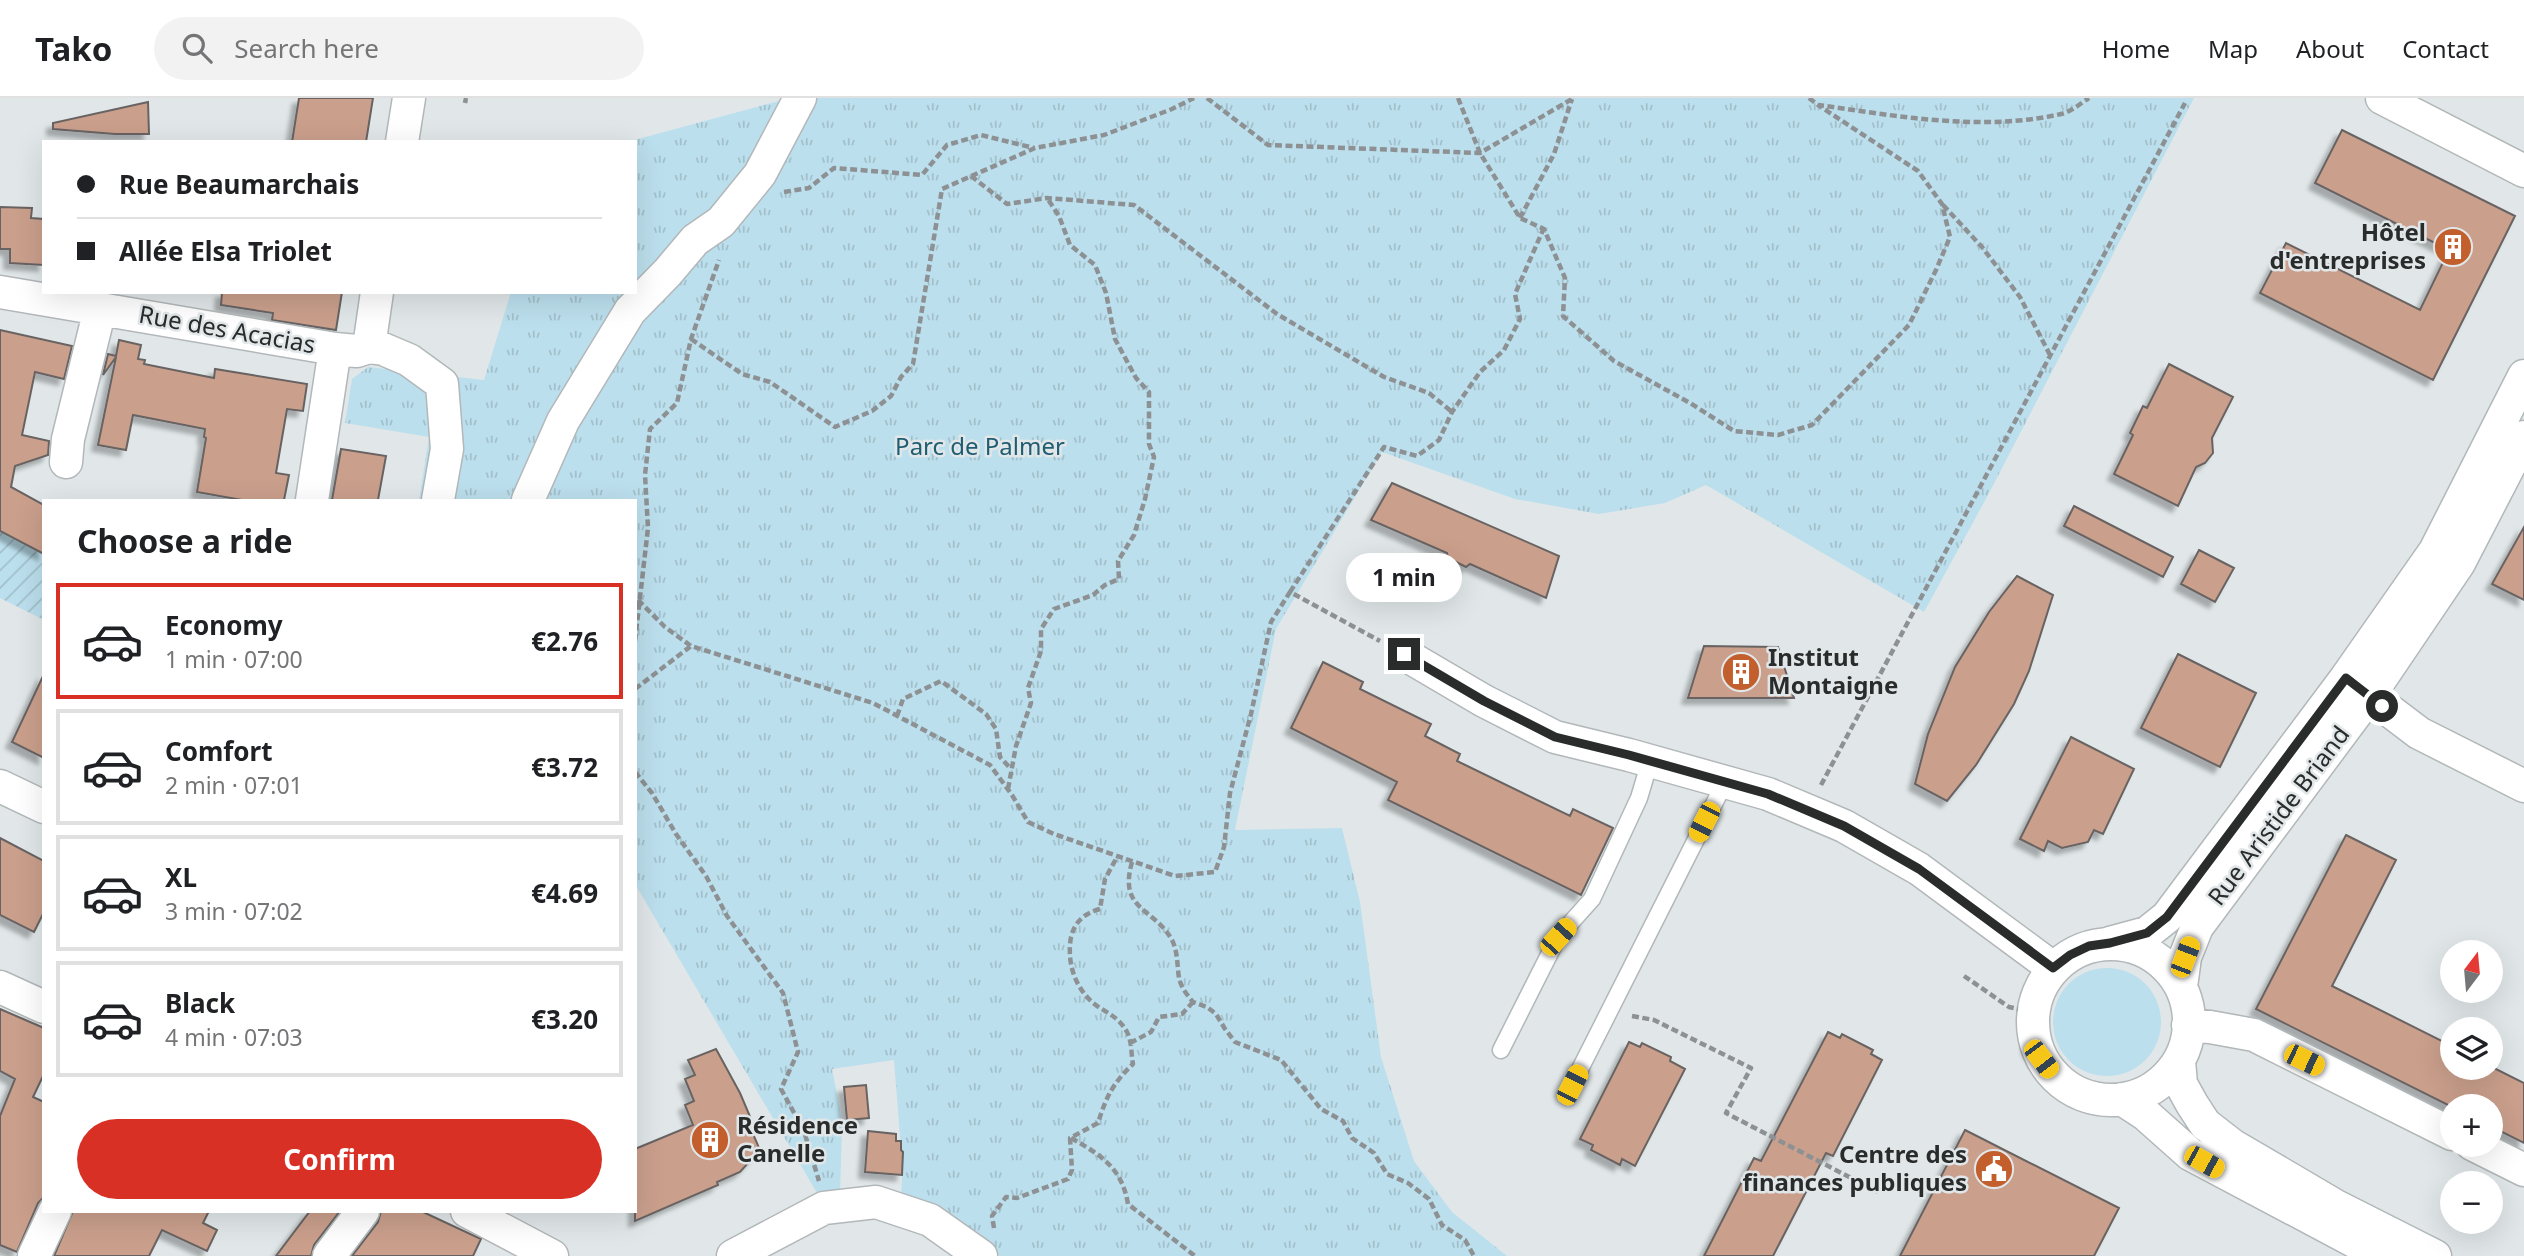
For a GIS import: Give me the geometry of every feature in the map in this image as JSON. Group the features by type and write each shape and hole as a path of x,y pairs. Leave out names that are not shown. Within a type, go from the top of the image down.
{"street":[{"path":"402,140 409,98"},
{"path":"528,499 563,421 630,311 695,240 729,211 760,174 800,98"},
{"path":"2382,98 2524,170"},
{"name":"Rue des Acacias","path":"0,292 335,349 357,352 369,347 383,348 410,360 442,384 447,449 438,499"},
{"path":"369,347 377,294"},
{"path":"66,462 68,439 100,309"},
{"path":"312,499 335,349"},
{"name":"Rue Aristide Briand","path":"2181,987 2185,957 2197,927 2358,687 2435,551 2524,376"},
{"name":"Rue Aristide Briand","path":"2110,943 2147,933 2167,917 2358,687 2459,563 2524,437"},
{"path":"1404,654 1484,701 1555,737 1768,794 1844,826 1919,869 2053,968"},
{"path":"2358,687 2419,733 2524,786"},
{"path":"0,786 42,806"},
{"path":"2110,943 2132,946 2152,955 2169,969 2181,987 2189,1012 2188,1037 2179,1061 2164,1079 2145,1093 2122,1099 2098,1099 2076,1092 2056,1078 2041,1059 2033,1036 2032,1012 2039,989 2053,968 2070,955 2089,946 2110,943"},
{"path":"0,987 42,1006"},
{"path":"2188,1026 2254,1035 2440,1128"},
{"path":"2179,1061 2181,1084 2204,1124 2330,1230 2435,1256"},
{"path":"2122,1099 2145,1114 2190,1154 2382,1256"},
{"path":"2498,1157 2524,1170"},
{"path":"733,1256 824,1208 876,1202 930,1220 988,1247"},
{"path":"34,1256 54,1213"},
{"path":"329,1256 361,1213"},
{"path":"471,1213 552,1256"}],"lane":[{"path":"1501,1050 1558,937 1592,899 1639,798 1650,761"},
{"path":"1572,1085 1725,782"}],"path":[{"path":"691,339 742,374 769,382 835,427 872,411 891,396 901,377 913,364 942,189 1035,148 1104,135 1194,98"},
{"path":"1207,98 1268,145 1480,153 1572,98"},
{"path":"1458,98 1480,153 1520,218 1544,229 1565,278 1563,316 1614,361 1734,431 1778,435 1812,425 1909,325 1950,237 1942,204"},
{"path":"1520,218 1554,155 1572,98"},
{"path":"1809,98 1918,172 1942,204 1982,247 2020,297 2050,355"},
{"path":"1818,105 1905,117 1991,122 2064,114 2089,98"},
{"path":"1808,810 2185,103"},
{"path":"637,610 648,528 645,475 650,429 677,403 691,339 726,243 729,211 809,188 834,168 922,175 947,145 981,135 1035,148"},
{"path":"970,176 1007,204 1047,198 1134,205 1276,314 1384,377 1429,393 1452,412"},
{"path":"1008,790 1016,746 1031,703 1028,688 1041,651 1041,629 1054,609 1093,595 1105,585 1119,579 1118,561 1134,535 1154,457 1149,444 1149,392 1136,378 1115,339 1106,293 1095,265 1070,245 1059,216 1047,198"},
{"path":"638,600 665,627 691,646 873,703 990,765 1028,822 1054,834 1175,876 1215,872 1224,847 1230,793 1271,622 1384,447 1416,456 1439,440 1452,412 1480,372 1504,350 1520,319 1515,294 1544,229"},
{"path":"1290,592 1404,654"},
{"path":"637,687 691,646"},
{"path":"897,716 902,699 941,681 986,714 996,729 1000,757 1012,770"},
{"path":"637,774 706,876 727,916 783,993 798,1052 781,1089 804,1131 819,1179 824,1208"},
{"path":"1070,1138 1098,1123 1107,1096 1133,1064 1128,1034 1115,1016 1091,1001 1075,980 1068,955 1074,927 1087,913 1100,909 1105,879 1117,857"},
{"path":"1132,862 1128,878 1131,898 1171,938 1178,956 1180,979 1193,1002 1216,1014 1235,1042 1281,1060 1321,1109 1342,1121 1352,1138 1374,1153 1387,1174 1408,1183 1429,1199 1442,1225 1465,1240 1474,1256"},
{"path":"1964,976 2009,1007 2032,1012"},
{"path":"1130,1043 1151,1032 1159,1017 1182,1014 1193,1002"},
{"path":"1609,1011 1654,1020 1751,1068 1726,1113 1878,1192"},
{"path":"988,1247 992,1216 1006,1197 1017,1198 1068,1180 1072,1170 1070,1138"},
{"path":"1070,1138 1100,1154 1125,1184 1128,1204 1195,1256"}],"green space":[{"name":"Parc de Palmer","path":"790,98 2194,98 1987,497 1924,612 1706,485 1665,503 1599,514 1515,499 1382,452 1276,629 1235,830 1342,828 1360,902 1381,1057 1414,1161 1452,1212 1507,1256 1000,1256 901,1200 903,1152 894,1060 832,1069 842,1132 840,1193 820,1198 637,887 637,499 419,499 429,437 345,423 352,379 368,367 484,380 510,294 637,294 637,140 634,140"},
{"path":"0,531 40,552 42,546 42,619 0,598"},
{"path":"2107,968 2128,972 2146,983 2157,1001 2161,1022 2157,1043 2146,1061 2128,1072 2107,1076 2086,1072 2068,1061 2057,1043 2053,1022 2057,1001 2068,983 2086,972"}],"building":[{"path":"299,98 373,98 366,140 292,140"},
{"path":"148,102 149,134 53,129 53,123"},
{"name":"Hôtel d'entreprises","path":"2342,130 2515,216 2433,380 2260,293 2286,243 2420,310 2449,250 2315,183"},
{"path":"0,207 32,208 31,218 42,219 42,265 10,263 10,249 0,249"},
{"path":"222,294 342,294 336,330 272,320 273,313 221,305"},
{"path":"0,330 72,346 64,379 35,372 22,435 49,441 48,455 15,466 11,487 42,504 42,553 0,531"},
{"path":"119,340 141,345 138,359 145,360 144,364 214,378 215,369 307,384 303,411 287,409 276,473 289,475 284,499 236,499 197,492 206,438 205,429 133,415 126,450 98,445 116,357 103,375 108,354 116,356"},
{"path":"2169,364 2233,397 2212,438 2213,453 2205,463 2196,467 2178,506 2114,474 2133,435 2130,433 2143,406 2147,408"},
{"path":"341,449 386,456 378,499 332,499"},
{"path":"1392,483 1559,556 1546,598 1470,564 1466,567 1448,558 1447,553 1371,520"},
{"path":"2074,506 2173,557 2163,577 2064,526"},
{"path":"2524,527 2524,600 2492,584"},
{"path":"2199,550 2234,568 2215,602 2181,584"},
{"path":"2017,576 2053,595 2029,671 2014,704 1976,765 1947,801 1915,784 1928,734 1955,667 1989,612"},
{"name":"Institut Montaigne","path":"1704,646 1778,647 1794,698 1688,698"},
{"path":"2178,654 2256,693 2220,767 2141,728"},
{"path":"1323,662 1363,682 1360,689 1431,724 1425,736 1460,754 1457,761 1570,816 1573,809 1613,828 1581,895 1388,800 1397,782 1291,728"},
{"path":"42,678 42,757 12,742"},
{"path":"2071,737 2134,769 2103,834 2094,830 2088,842 2062,848 2048,841 2044,851 2020,839"},
{"path":"2346,835 2396,860 2332,986 2440,1040 2440,1080 2503,1080 2503,1072 2524,1083 2524,1143 2503,1132 2503,1094 2440,1094 2440,1101 2256,1009"},
{"path":"0,838 42,860 42,916 34,932 0,915"},
{"path":"0,1009 42,1027 42,1078 33,1097 42,1101 42,1199 17,1252 0,1245 0,1116 15,1079 0,1071"},
{"path":"1828,1032 1840,1038 1842,1034 1873,1050 1871,1054 1882,1060 1833,1156 1826,1153 1773,1256 1704,1256 1754,1158 1761,1161"},
{"path":"1629,1042 1640,1047 1642,1043 1671,1057 1670,1061 1685,1069 1635,1166 1622,1159 1620,1165 1591,1150 1593,1145 1580,1139"},
{"name":"Résidence Canelle","path":"716,1049 740,1093 757,1133 753,1134 760,1150 740,1172 717,1182 718,1185 635,1221 637,1148 693,1125 685,1105 694,1101 685,1079 695,1075 688,1060"},
{"path":"866,1085 869,1118 847,1120 844,1087"},
{"name":"Centre des finances publiques","path":"1965,1130 2119,1208 2094,1256 1900,1256"},
{"path":"868,1131 896,1134 896,1141 901,1141 903,1152 902,1175 865,1172"},
{"path":"72,1213 208,1213 203,1223 217,1230 207,1251 162,1230 149,1256 54,1256"},
{"path":"308,1213 338,1213 314,1245 311,1256 276,1256"},
{"path":"380,1213 425,1213 481,1239 473,1256 352,1256 378,1222"}],"place":[{"name":"Hôtel d'entreprises","path":"2453,247"},
{"name":"Institut Montaigne","path":"1741,672"},
{"name":"Résidence Canelle","path":"710,1140"},
{"name":"Centre des finances publiques","path":"1994,1169"}],"route":[{"path":"1404,654 1484,701 1555,737 1768,794 1844,826 1919,869 2053,968 2070,955 2089,946 2147,933 2167,917 2346,678 2382,706"}]}
